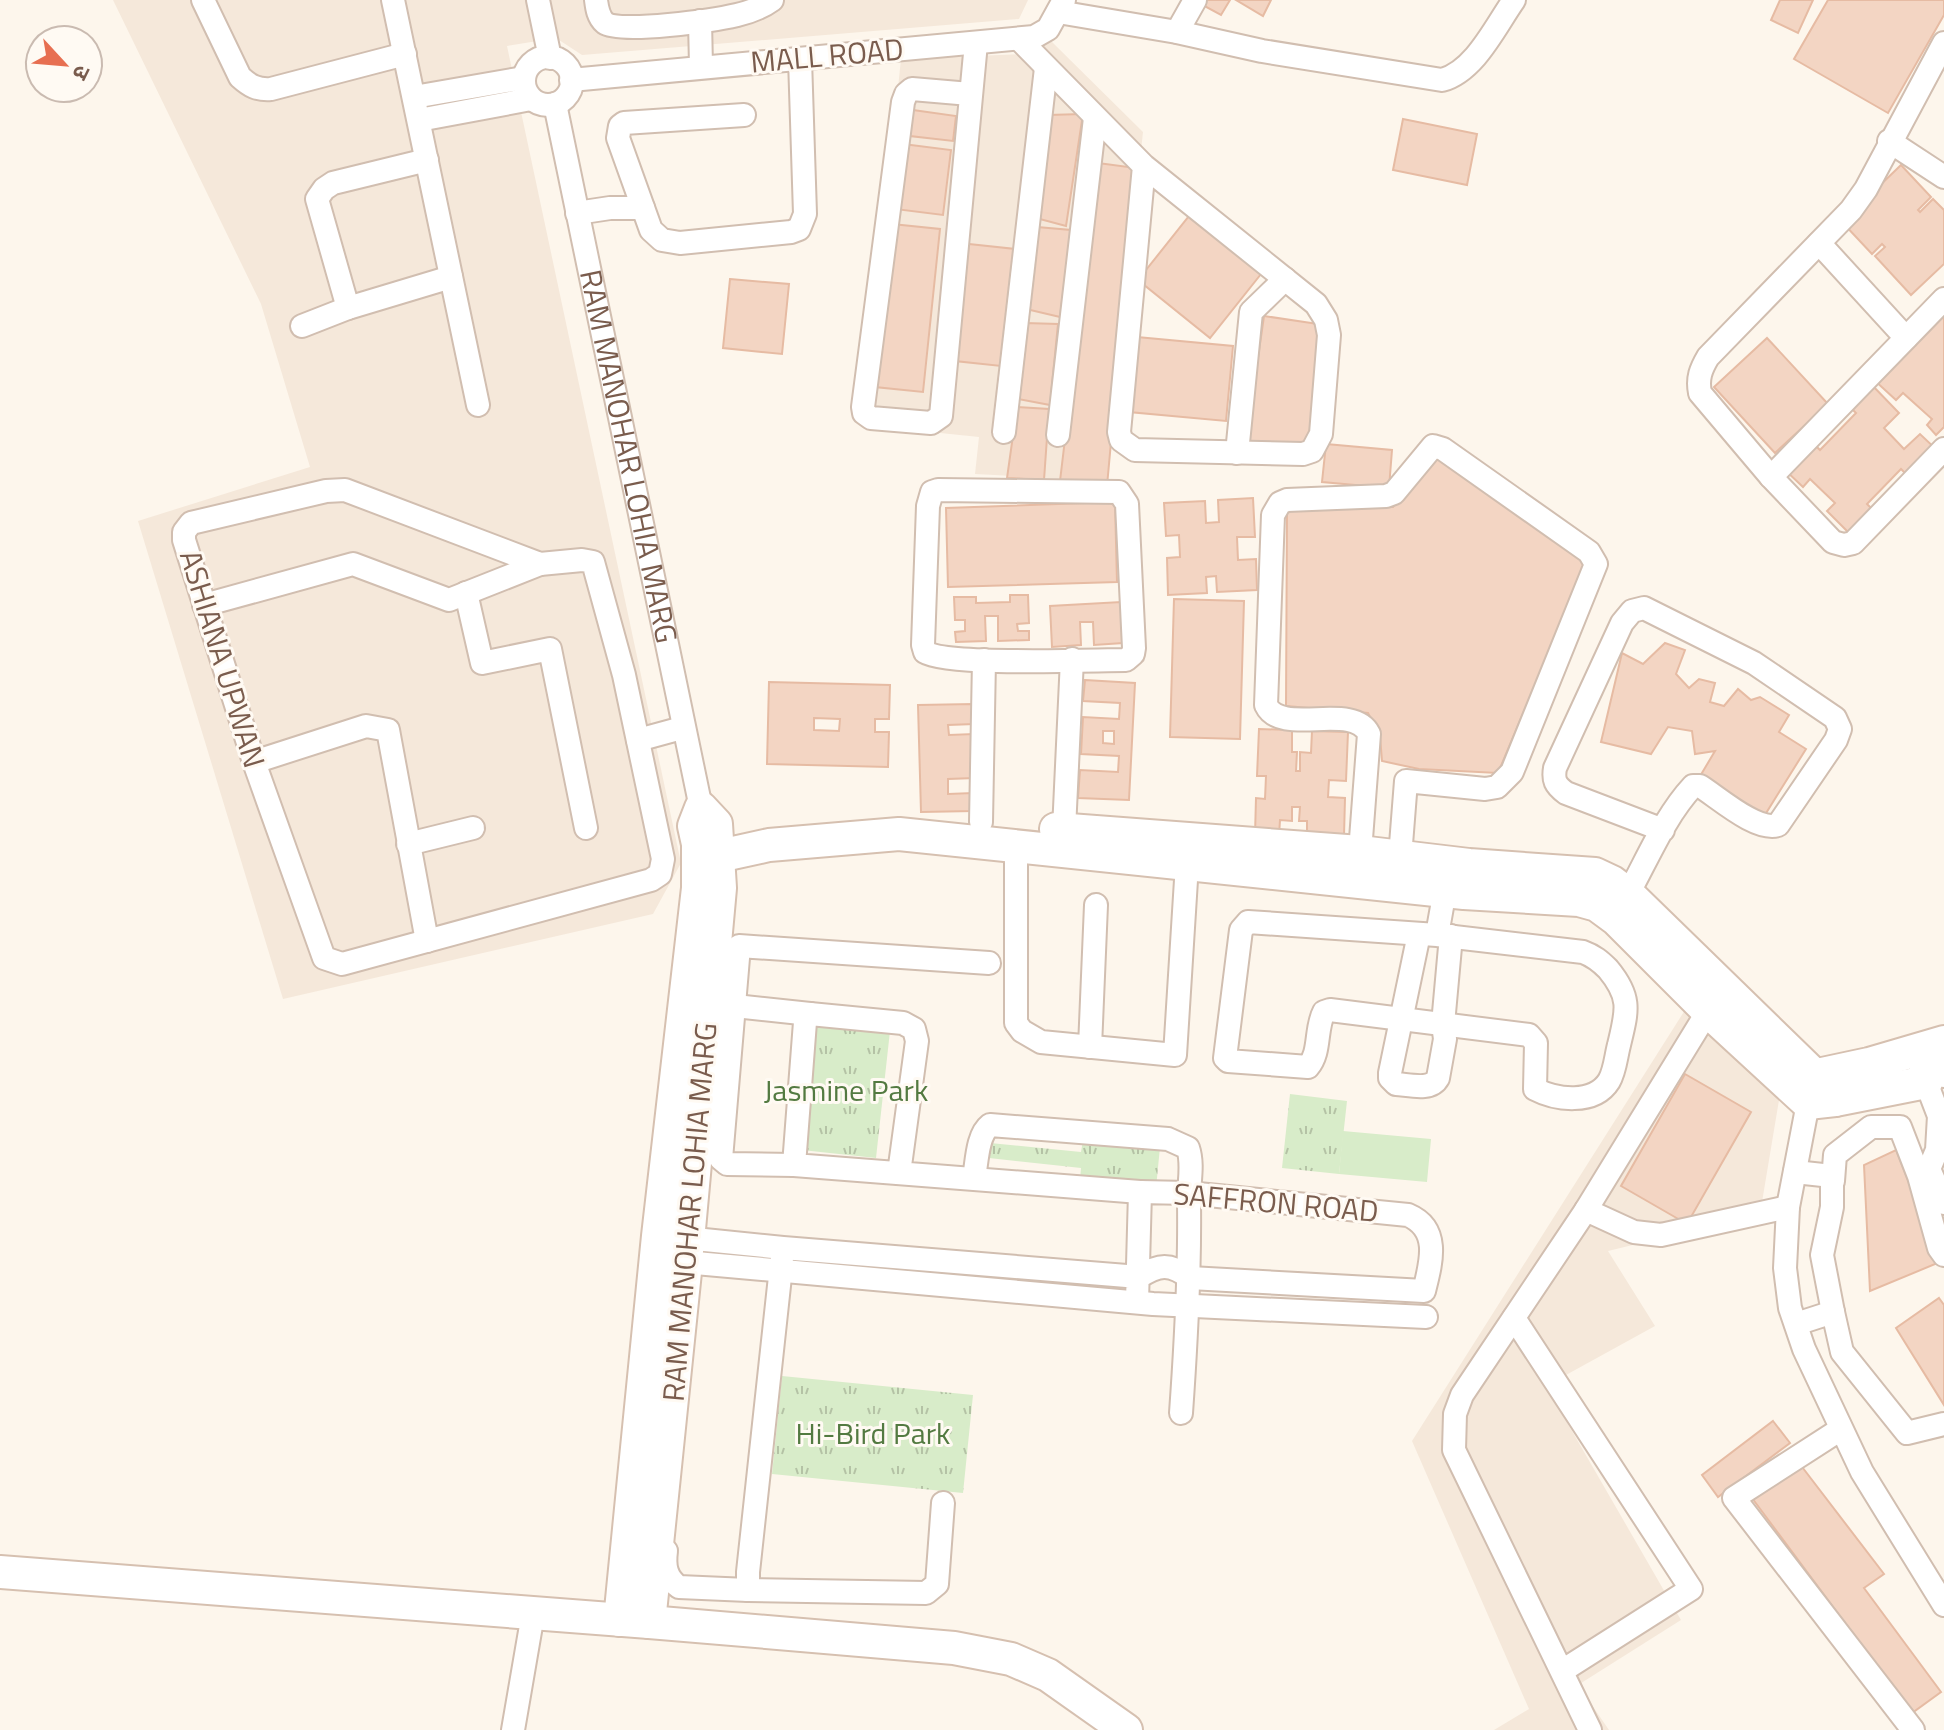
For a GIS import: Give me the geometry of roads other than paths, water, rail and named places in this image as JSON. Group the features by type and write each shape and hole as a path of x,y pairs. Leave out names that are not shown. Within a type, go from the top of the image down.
{"street":[{"path":"203,0 240,77 248,85 260,89 271,89 405,54"},
{"path":"393,0 478,405"},
{"path":"538,0 550,58"},
{"path":"596,0 599,15 605,23 615,27 737,15 772,0"},
{"path":"1177,32 1195,0"},
{"path":"1061,6 1262,51 1442,80 1456,76 1473,59 1514,0"},
{"name":"MALL ROAD","path":"571,80 1034,37 1048,29 1061,6"},
{"path":"700,21 701,66"},
{"path":"1019,39 1144,166 1316,304 1326,320 1329,335 1321,434 1312,451 1303,454 1135,450 1121,440 1119,432 1144,166"},
{"path":"970,94 912,89 903,102 863,407 864,413 871,418 931,423 941,416 976,43"},
{"path":"1944,43 1866,189 1851,210 1708,357 1701,368 1698,382 1700,393 1771,477 1833,542 1844,545 1853,543 1944,449"},
{"path":"550,58 567,67 571,80 567,94 555,104 543,104 528,88 532,64 550,58"},
{"path":"744,115 624,123 620,126 618,138 656,236 670,243 799,229 805,214 800,59"},
{"path":"1004,432 1046,68"},
{"path":"414,97 528,88"},
{"path":"419,120 528,88"},
{"name":"RAM MANOHAR LOHIA MARG","path":"555,104 701,808 694,826 708,850 698,888 672,1249 634,1621"},
{"path":"1058,435 1095,118"},
{"path":"1889,141 1944,177"},
{"path":"348,308 317,199 333,183 427,160"},
{"path":"577,213 610,208 643,208"},
{"path":"1819,243 1906,338"},
{"path":"302,326 348,308 451,277"},
{"path":"1237,453 1251,312 1285,279"},
{"path":"1771,477 1944,299"},
{"path":"1438,447 1589,552 1596,564 1506,781 1497,787 1485,789 1406,781 1378,861 1366,727 1354,721 1280,717 1269,711 1266,705 1273,515 1280,503 1287,500 1386,496 1394,493 1428,450 1438,447"},
{"name":"ASHIANA UPWAN","path":"333,490 351,492 540,564 589,559 596,567 638,740 663,859 660,874 651,880 342,964 324,958 254,762 204,605 184,540 184,532 191,523 333,490"},
{"path":"1112,490 1125,497 1133,654 1126,660 984,660 930,655 923,645 928,499 932,492 1112,490"},
{"path":"204,605 353,564 449,600 540,564"},
{"path":"466,593 482,663 550,649 586,828"},
{"path":"1628,894 1663,830 1673,811 1693,786 1700,786 1757,824 1769,828 1778,825 1836,740 1840,729 1835,718 1754,663 1644,608 1632,611 1622,623 1553,778 1566,793 1663,830"},
{"path":"1064,830 1072,659"},
{"path":"981,822 984,660"},
{"path":"254,762 366,726 388,730 427,941"},
{"path":"638,740 682,728"},
{"path":"708,850 768,830 897,815 1064,830 1098,843 1187,864 1378,861 1445,890 1579,900 1597,905 1616,919 1708,1011 1812,1090"},
{"path":"408,844 473,828"},
{"path":"708,850 899,834 1016,846 1098,843 1578,871 1604,878 1628,894 1812,1090"},
{"path":"1016,846 1016,1023 1022,1031 1041,1042 1175,1055 1187,864"},
{"path":"1436,935 1445,1039 1435,1084 1396,1084 1390,1073 1403,1020 1436,935 1445,890"},
{"path":"1090,1047 1096,905"},
{"path":"1248,922 1436,935 1592,955 1620,983 1626,996 1627,1011 1611,1078 1603,1089 1589,1097 1574,1099 1535,1089 1536,1043 1529,1035 1403,1020 1330,1010 1324,1012 1321,1018 1314,1059 1308,1067 1228,1061 1224,1056 1241,930 1248,922"},
{"path":"989,963 739,946 721,1159 727,1164 794,1165 1140,1192"},
{"path":"735,1006 903,1023 914,1029 917,1041 899,1173"},
{"path":"1590,1730 1454,1450 1455,1414 1462,1395 1586,1210 1708,1011"},
{"path":"794,1165 805,1022 810,1014"},
{"path":"1812,1090 1934,1062 1939,1116 1937,1150 1930,1173 1944,1203"},
{"path":"1812,1090 1788,1207 1785,1268 1790,1308 1804,1349 1862,1472 1944,1605"},
{"path":"974,1178 985,1128 996,1125 1177,1141 1188,1148 1191,1158 1188,1193 1190,1278 1181,1413"},
{"path":"1944,1255 1939,1248 1919,1176 1900,1127 1871,1127 1835,1155 1832,1207 1822,1255 1842,1352 1907,1433 1944,1424"},
{"path":"1795,1172 1832,1176 1833,1181"},
{"name":"SAFFRON ROAD","path":"1137,1302 1140,1192 1188,1193 1408,1215 1418,1220 1431,1235 1424,1291 1190,1278"},
{"path":"1586,1210 1634,1232 1661,1235 1788,1207"},
{"path":"672,1249 783,1248 1139,1277 1153,1268 1165,1266 1177,1268 1190,1278"},
{"path":"748,1590 783,1248"},
{"path":"672,1249 781,1271 1189,1306 1426,1317"},
{"path":"893,1281 895,1256"},
{"path":"698,1301 666,1570 671,1581 679,1587 926,1593 937,1584 943,1503"},
{"path":"1796,1324 1833,1312"},
{"path":"1514,1318 1691,1589 1562,1671"},
{"path":"1841,1429 1734,1498 1913,1730"},
{"path":"0,1572 954,1648 1011,1659 1048,1675 1126,1730"},
{"path":"513,1730 533,1614"}],"park label":[{"name":"Jasmine Park","path":"846,1091"},
{"name":"Hi-Bird Park","path":"873,1434"}]}
